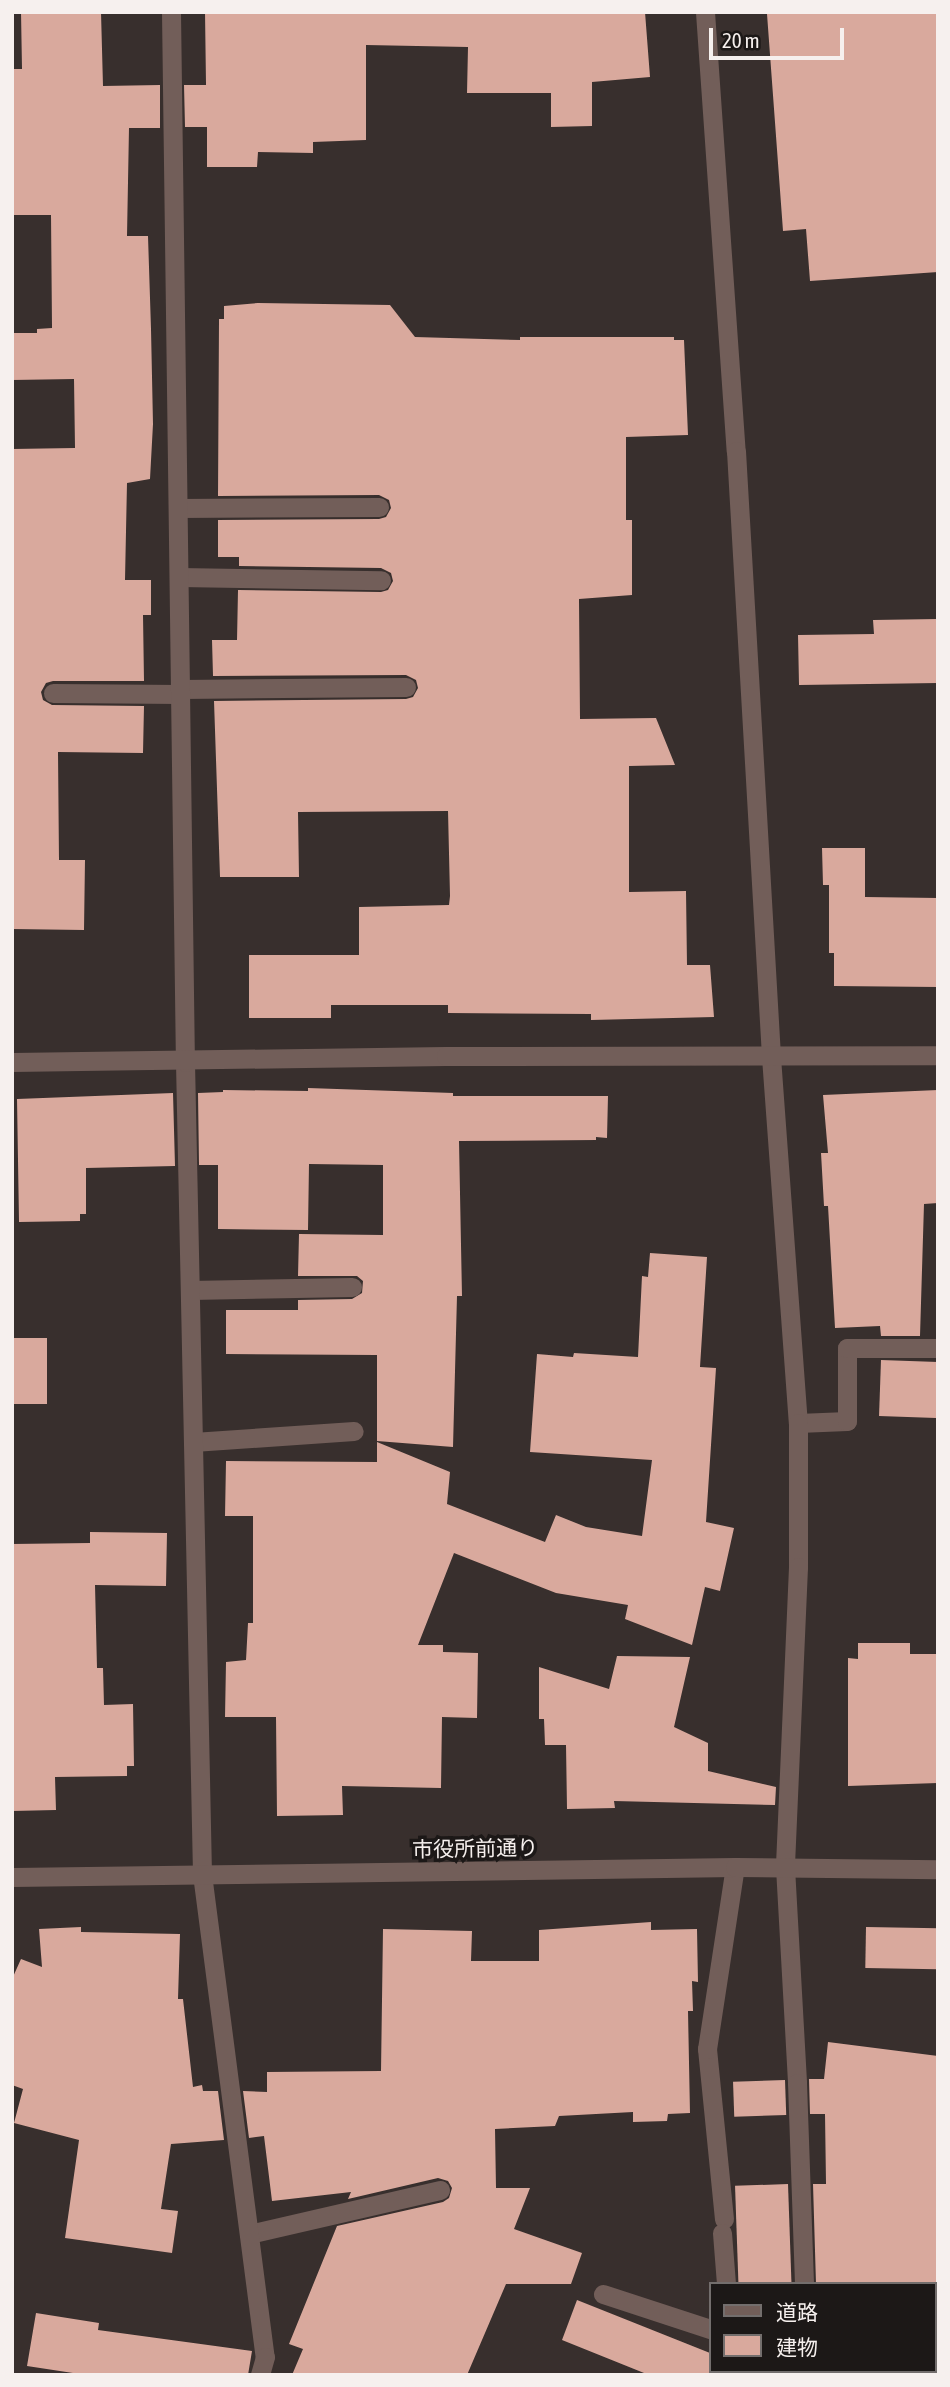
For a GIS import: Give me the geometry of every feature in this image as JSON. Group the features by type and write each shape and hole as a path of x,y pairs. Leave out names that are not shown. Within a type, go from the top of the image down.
{"street":[{"path":"171,12 186,1062 202,1874 265,2357 260,2375"},
{"path":"705,12 736,451 771,1057 798,1423 798,1567 785,1867 797,2083 804,2282"},
{"path":"178,508 379,507"},
{"path":"179,577 381,580"},
{"path":"53,693 406,687"},
{"path":"12,1062 186,1062 446,1055 938,1055"},
{"path":"190,1290 352,1287"},
{"path":"798,1423 847,1422 847,1348 938,1348"},
{"path":"194,1442 354,1431"},
{"path":"726,2282 707,2049 735,1867"},
{"name":"市役所前通り","path":"12,1877 735,1867 938,1869"},
{"path":"249,2234 440,2190"},
{"path":"603,2294 708,2328"}],"building":[{"path":"21,12 101,12 103,86 160,85 160,128 129,128 127,236 148,236 151,329 153,424 150,479 127,483 125,580 151,580 151,615 143,615 144,681 53,681 46,683 41,692 43,700 52,705 144,706 143,753 58,752 59,860 85,860 84,930 12,929 12,449 75,448 74,379 12,380 12,333 37,333 37,329 52,328 51,215 12,215 12,69 22,69"},
{"path":"205,12 645,12 650,77 592,82 592,126 551,127 551,93 467,93 468,47 366,45 366,140 313,142 313,153 258,152 257,167 207,167 207,127 185,127 184,85 206,85"},
{"path":"938,12 938,272 810,281 806,229 783,231 767,14"},
{"path":"258,303 390,305 415,337 520,340 520,337 674,337 674,340 684,340 688,435 626,437 626,520 632,520 632,595 579,599 580,719 656,718 675,765 629,766 629,892 686,891 687,965 710,965 714,1017 591,1020 591,1014 448,1013 448,1005 331,1005 331,1018 249,1018 249,955 359,955 359,907 449,905 450,896 448,811 298,812 299,877 220,877 214,701 406,699 413,697 418,688 416,680 406,675 213,676 212,640 237,640 238,590 381,592 388,590 393,581 391,573 381,568 239,566 239,557 218,557 218,520 379,519 386,517 391,508 389,500 379,495 218,496 219,319 224,319 224,306"},
{"path":"938,619 938,683 799,685 798,635 874,634 873,620"},
{"path":"822,848 865,848 865,897 938,898 938,987 834,986 834,953 829,953 829,885 823,885"},
{"path":"308,1088 453,1093 453,1096 608,1096 607,1138 459,1141 462,1296 457,1296 453,1447 377,1441 377,1355 226,1354 226,1310 298,1310 298,1300 352,1299 362,1293 363,1281 357,1276 298,1276 299,1234 383,1235 383,1165 309,1164 308,1230 218,1229 218,1165 199,1165 198,1093 223,1090 308,1091"},
{"path":"938,1090 938,1203 924,1204 920,1336 881,1336 880,1326 835,1328 828,1206 824,1206 821,1153 828,1153 823,1095"},
{"path":"173,1093 175,1166 86,1168 86,1214 80,1214 80,1221 19,1222 17,1099"},
{"path":"650,1253 707,1257 700,1367 716,1368 706,1522 734,1528 720,1591 705,1587 692,1645 625,1619 628,1605 556,1593 454,1553 418,1645 443,1645 443,1652 478,1653 477,1718 442,1717 441,1788 342,1786 343,1815 277,1816 276,1717 225,1717 226,1662 246,1660 248,1623 253,1623 253,1516 225,1516 226,1461 377,1462 377,1442 450,1472 447,1504 545,1542 556,1515 586,1527 642,1536 652,1460 530,1452 537,1354 638,1357 642,1276 648,1277"},
{"path":"12,1338 47,1338 47,1404 12,1404"},
{"path":"881,1360 938,1362 936,1418 879,1416"},
{"path":"90,1532 167,1533 166,1586 95,1585 97,1668 103,1668 104,1705 133,1704 134,1766 127,1766 127,1776 55,1777 56,1810 12,1811 12,1544 90,1543"},
{"path":"858,1643 910,1643 910,1654 938,1654 938,1783 848,1786 848,1658 858,1659"},
{"path":"617,1656 690,1657 674,1727 708,1743 708,1771 776,1787 775,1805 614,1801 615,1808 567,1809 566,1745 545,1745 544,1719 539,1719 539,1667 609,1689"},
{"path":"651,1922 651,1930 697,1929 698,1982 692,1981 693,2011 688,2011 690,2113 668,2114 667,2121 633,2122 633,2112 559,2116 555,2126 495,2129 496,2188 530,2188 514,2229 582,2253 571,2284 506,2284 467,2375 292,2375 303,2349 289,2344 337,2226 443,2202 449,2198 452,2188 448,2181 438,2178 348,2199 351,2192 272,2201 264,2136 249,2138 243,2091 267,2092 267,2072 381,2071 383,1929 472,1931 471,1961 539,1961 539,1930"},
{"path":"81,1927 81,1932 180,1934 178,1999 183,1999 193,2087 202,2085 203,2091 218,2091 224,2140 171,2144 161,2209 178,2211 172,2253 65,2238 79,2140 14,2123 23,2089 12,2085 12,1979 21,1959 42,1967 39,1929"},
{"path":"866,1927 938,1928 937,1969 865,1968"},
{"path":"828,2042 938,2056 938,2284 816,2282 813,2184 826,2184 825,2114 810,2114 809,2079 824,2079"},
{"path":"785,2080 786,2115 734,2117 733,2082"},
{"path":"788,2184 791,2282 738,2282 735,2186"},
{"path":"577,2300 708,2352 708,2373 759,2375 649,2375 562,2340"},
{"path":"36,2313 99,2323 98,2330 252,2351 248,2375 86,2375 27,2366"}]}
